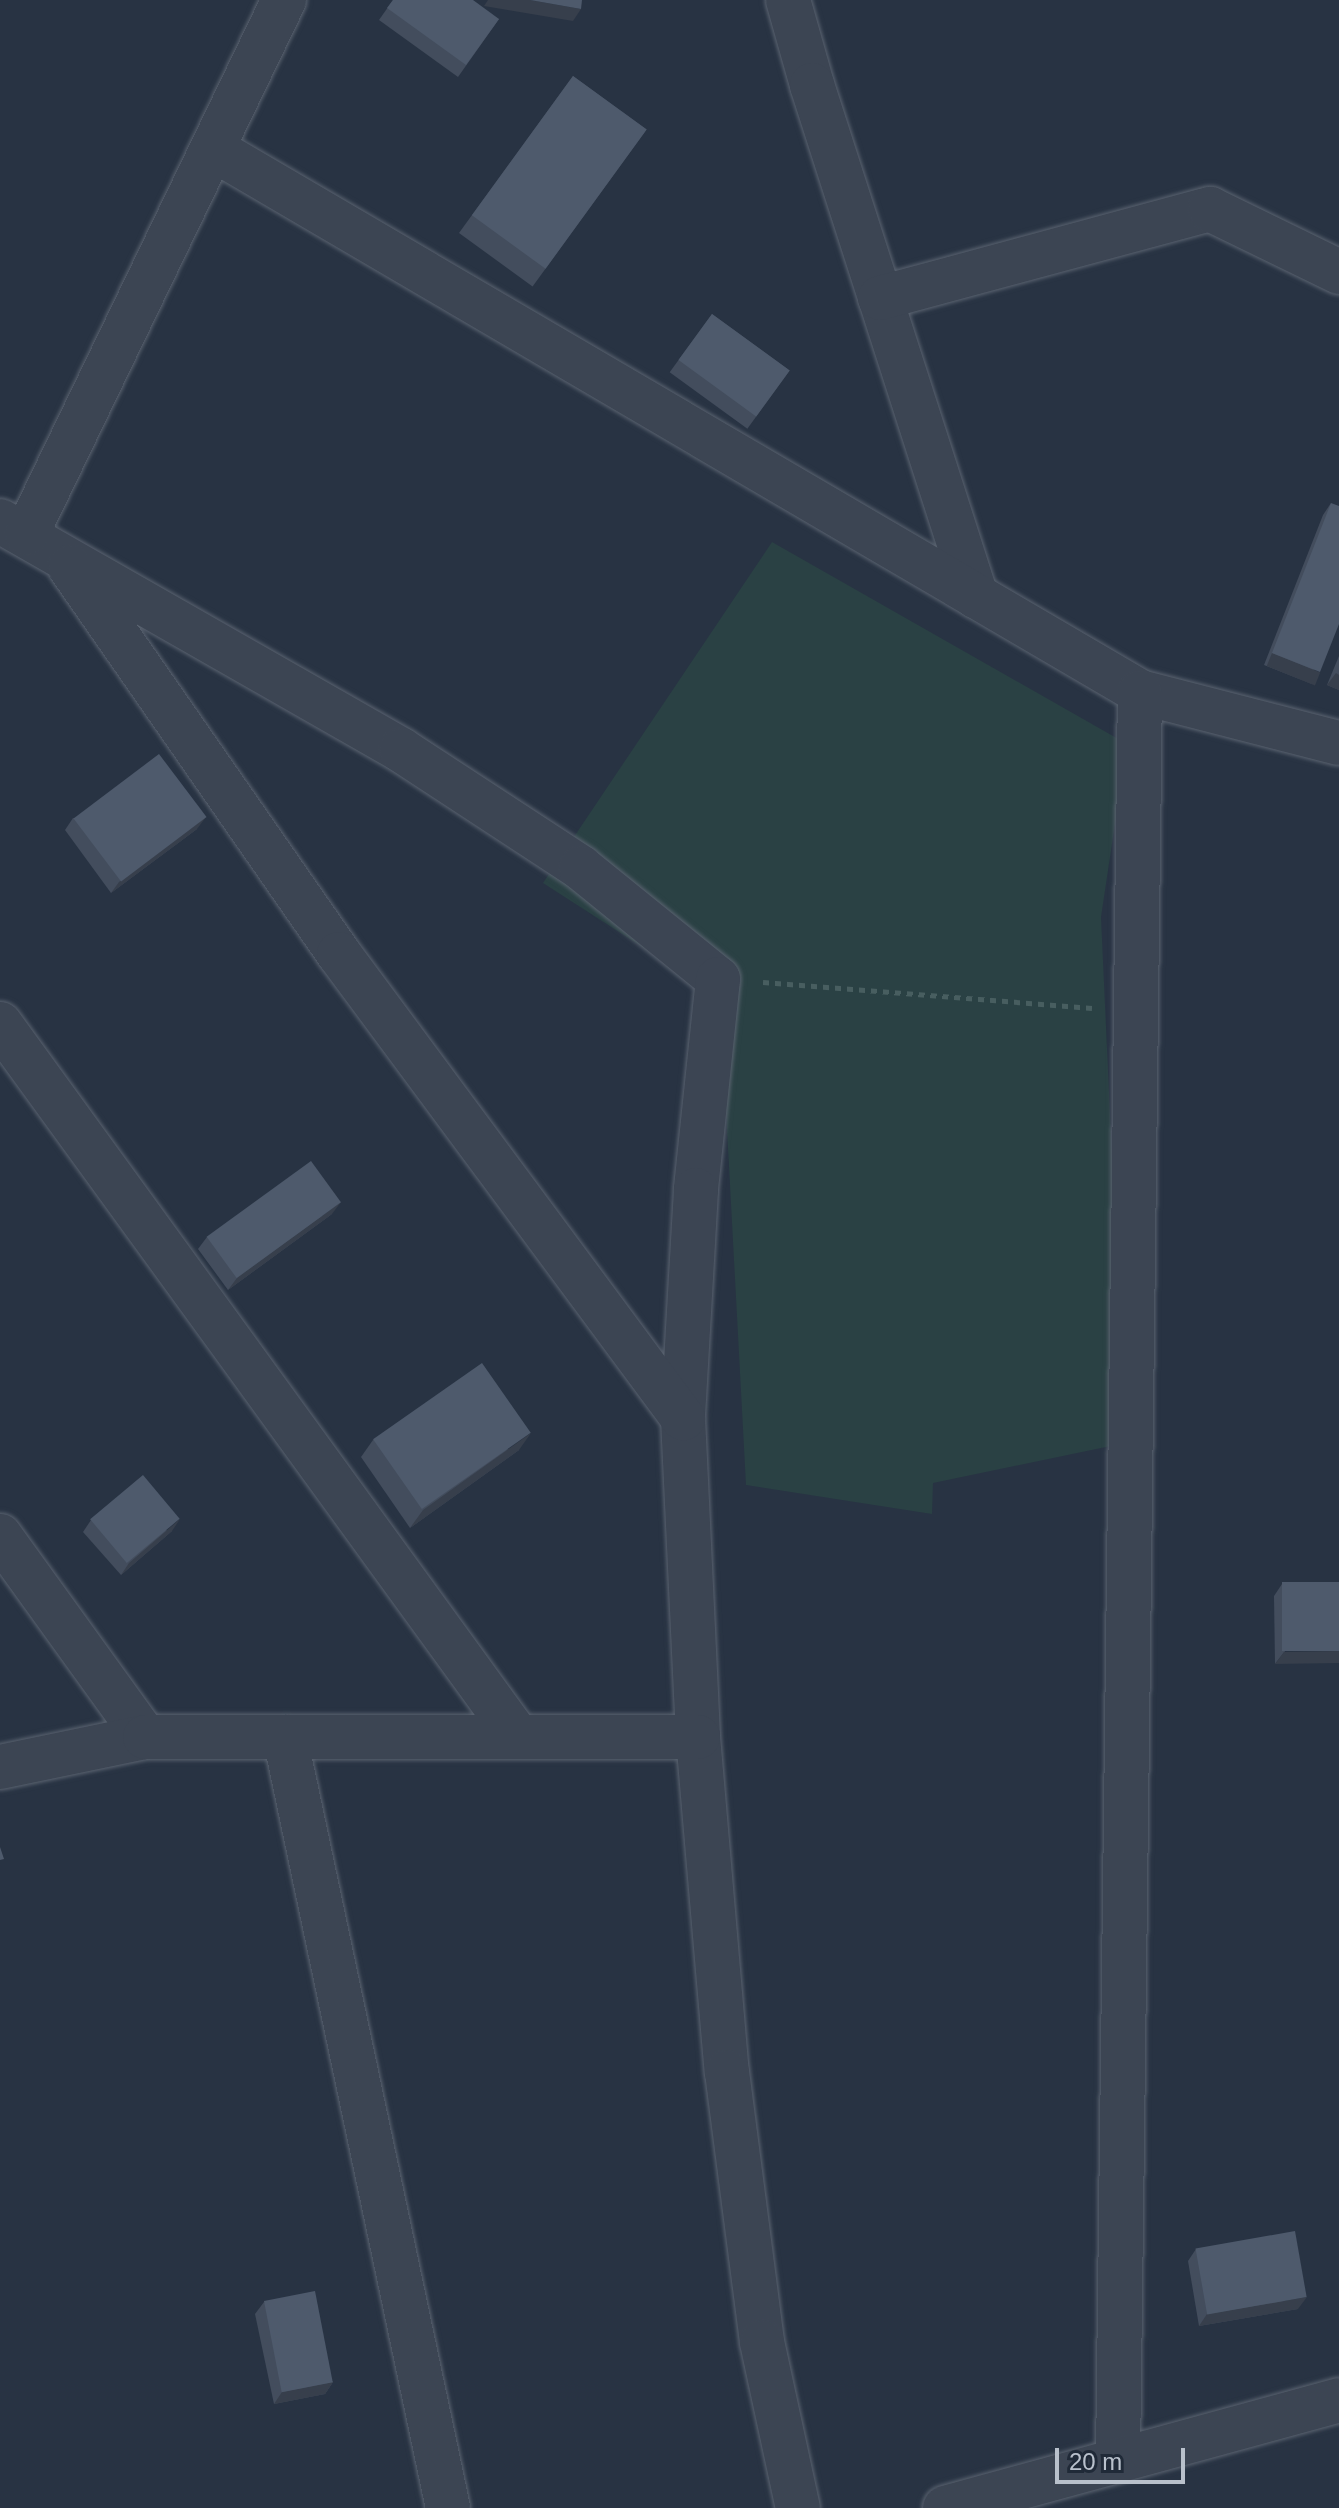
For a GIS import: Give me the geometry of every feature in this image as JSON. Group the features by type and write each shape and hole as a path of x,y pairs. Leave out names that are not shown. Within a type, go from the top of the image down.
{"street":[{"path":"30,537 284,0"},
{"path":"788,0 976,596"},
{"path":"213,149 1140,692 1339,743"},
{"path":"880,298 1210,209 1339,272"},
{"path":"30,537 401,750 581,868 718,979 696,1190 683,1418 698,1737 733,2117 762,2342 798,2508"},
{"path":"30,537 683,1418"},
{"path":"1118,2460 1140,692"},
{"path":"0,1024 518,1737"},
{"path":"0,1536 145,1737"},
{"path":"0,1767 145,1737 698,1737"},
{"path":"285,1737 448,2508"},
{"path":"945,2508 998,2501 1118,2460 1339,2400"}],"path":[{"path":"718,979 1136,1011"}],"green space":[{"path":"772,542 1127,744 1101,917 1125,1443 933,1483 932,1514 746,1485 720,997 543,883"}],"building":[{"path":"393,0 473,0 499,19 466,65 387,8"},
{"path":"530,0 582,0 581,9"},
{"path":"573,76 647,129 546,269 472,215"},
{"path":"712,314 790,370 756,417 678,360"},
{"path":"1331,503 1339,506 1339,624 1320,672 1272,653"},
{"path":"159,754 207,817 121,881 74,818"},
{"path":"311,1161 341,1202 237,1278 207,1237"},
{"path":"482,1363 531,1433 422,1509 373,1439"},
{"path":"143,1475 180,1519 127,1563 90,1519"},
{"path":"1282,1582 1339,1582 1339,1651 1282,1651"},
{"path":"1295,2231 1307,2297 1207,2315 1196,2249"},
{"path":"315,2291 333,2382 282,2392 264,2301"}]}
